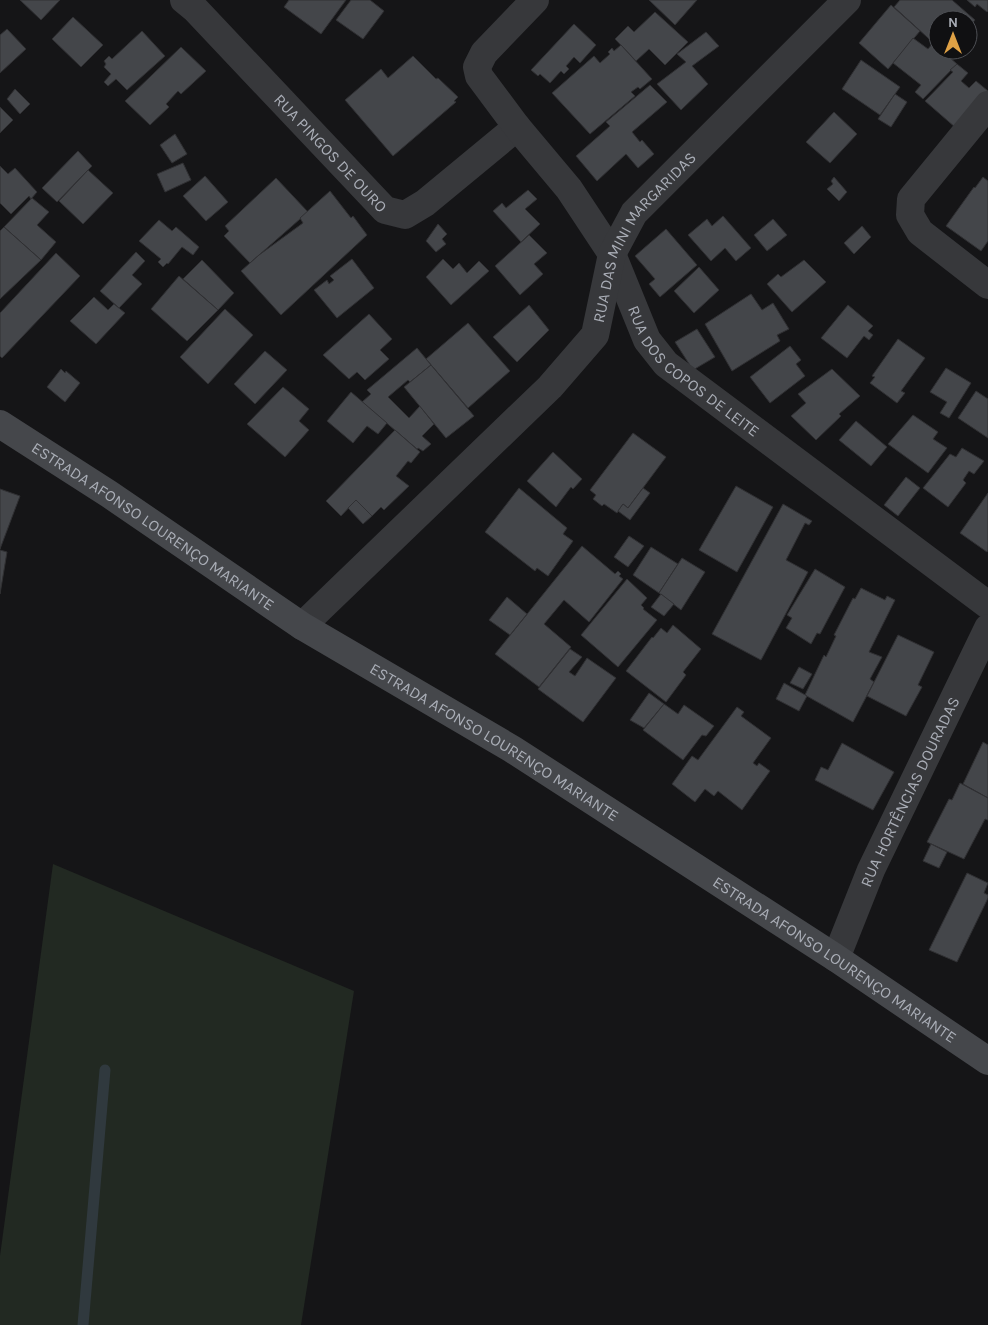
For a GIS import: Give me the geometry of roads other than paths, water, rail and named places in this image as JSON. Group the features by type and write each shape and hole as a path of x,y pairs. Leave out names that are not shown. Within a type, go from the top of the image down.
{"main road":[{"name":"ESTRADA AFONSO LOURENÇO MARIANTE","path":"0,424 109,494 302,626 512,748 836,958 988,1062"}],"street":[{"name":"RUA PINGOS DE OURO","path":"184,0 195,9 386,210 405,215 425,203 518,127"},
{"name":"RUA DOS COPOS DE LEITE","path":"535,0 484,52 477,66 479,76 569,189 612,254 647,340 666,364 988,606"},
{"name":"RUA DAS MINI MARGARIDAS","path":"302,626 550,386 595,335 612,254 634,214 847,0"},
{"path":"988,104 911,199 910,215 920,232 988,286"},
{"name":"RUA HORTÊNCIAS DOURADAS","path":"836,958 872,870 988,628"}],"waterway":[{"path":"83,1325 105,1070"}]}
